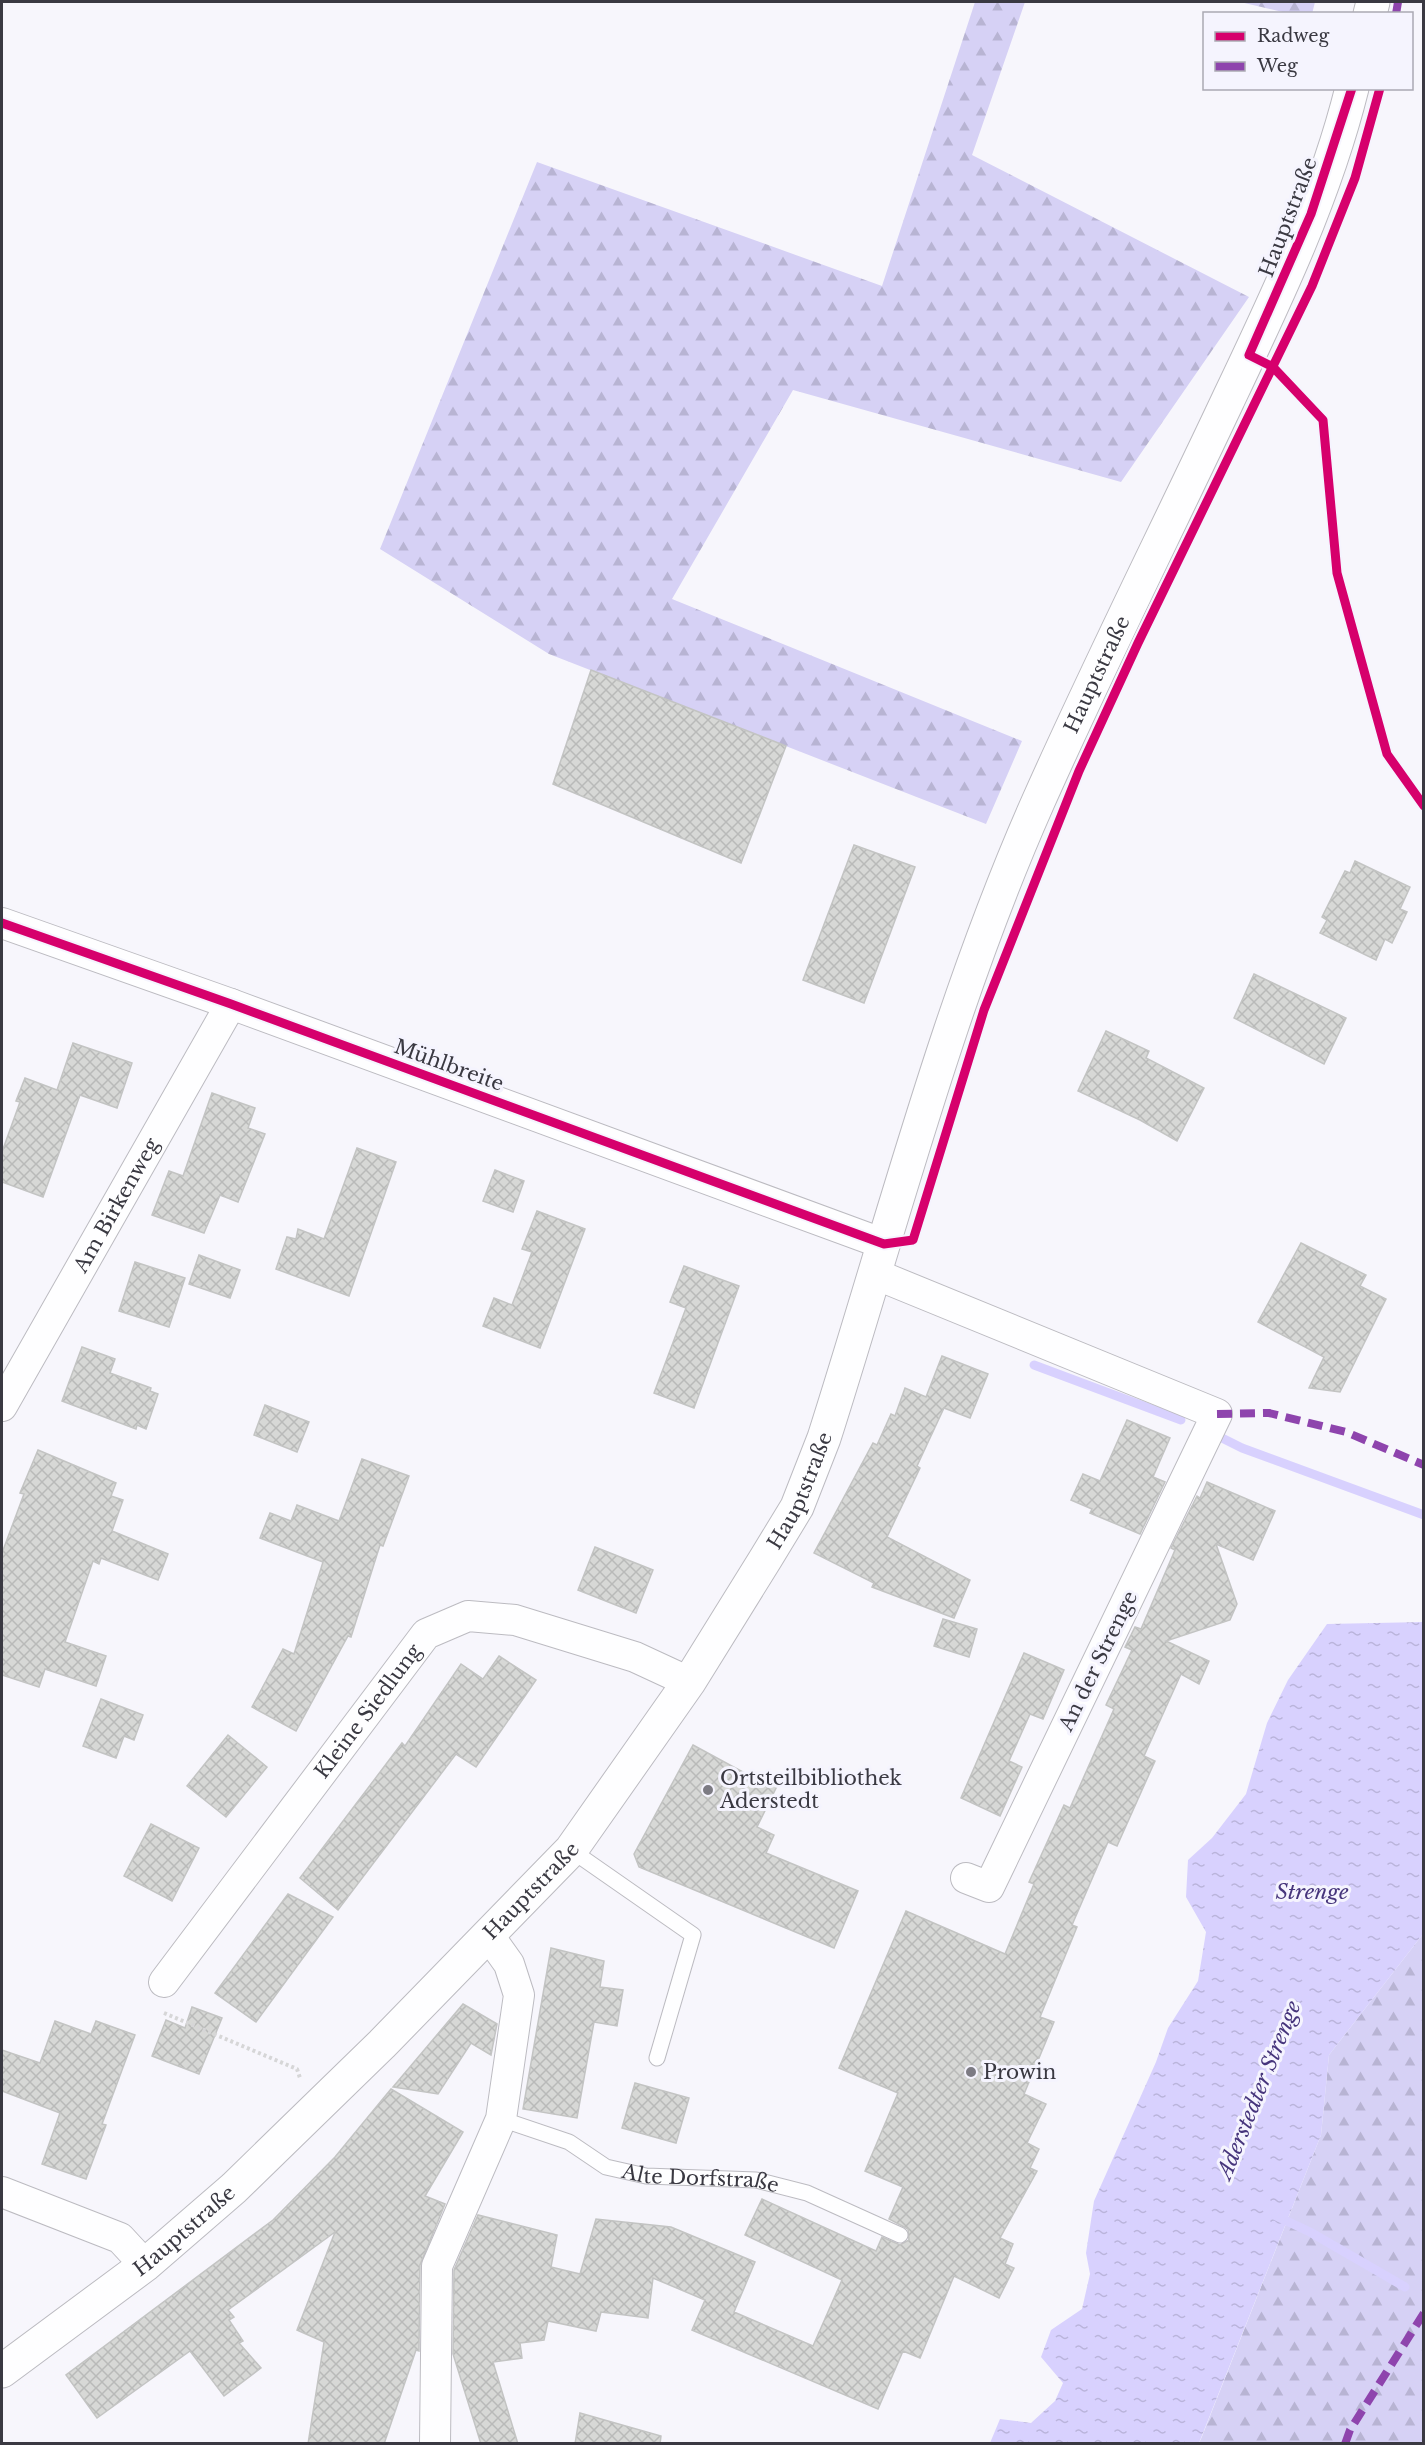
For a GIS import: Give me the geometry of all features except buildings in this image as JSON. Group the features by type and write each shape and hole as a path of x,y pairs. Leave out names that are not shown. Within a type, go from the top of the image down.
{"main road":[{"name":"Hauptstraße","path":"2,2371 145,2265 234,2188 489,1936 571,1850 689,1682 797,1507 824,1438 962,995 1003,885 1057,760 1292,262 1331,156 1351,90"}],"street":[{"name":"Mühlbreite","path":"2,923 231,1004 879,1259"},
{"name":"Am Birkenweg","path":"2,1406 231,1004"},
{"name":"An der Strenge","path":"879,1259 1217,1414 989,1887 966,1878"},
{"name":"Kleine Siedlung","path":"164,1982 426,1634 468,1616 515,1620 634,1657 689,1682"},
{"path":"435,2444 437,2266 501,2119 519,1995 509,1964 489,1936"},
{"path":"2,2192 120,2238 145,2265"}],"lane":[{"path":"571,1850 693,1935 657,2058"},
{"name":"Alte Dorfstraße","path":"501,2119 569,2142 606,2167 646,2176 756,2180 807,2193 900,2235"}],"path":[{"path":"164,1982 154,2009 297,2069 301,2077 295,2086"}],"green space":[{"path":"975,2 1025,2 972,155 1249,297 1121,482 793,390 672,599 1022,741 986,824 549,654 380,549 537,162 882,286"},
{"path":"1240,2 1315,2 1312,12 1283,12"},
{"path":"1423,1934 1423,2443 1199,2444 1321,2135 1329,2055"}],"water":[{"name":"Strenge","path":"1423,1622 1423,1934 1329,2055 1321,2135 1199,2443 990,2443 1000,2419 1031,2423 1055,2401 1063,2383 1041,2357 1051,2330 1082,2309 1090,2274 1086,2253 1094,2201 1156,2062 1168,2028 1198,1981 1206,1932 1186,1897 1188,1860 1212,1838 1246,1794 1267,1723 1288,1680 1327,1624"}],"waterway":[{"path":"1034,1365 1181,1420"},
{"path":"1222,1438 1242,1448 1424,1515"},
{"path":"1276,2216 1310,2232 1405,2287"}],"marked path":[{"path":"1396,12 1398,2"},
{"path":"1217,1414 1269,1413 1346,1432 1424,1465"},
{"path":"1345,2444 1350,2430 1424,2313"}],"cycle path":[{"path":"1351,90 1311,214 1249,355 1273,367 1323,420 1337,573 1387,754 1424,806"},
{"path":"2,923 231,1004 884,1244 913,1240 984,1010 1079,771 1138,643 1312,286 1355,178 1379,90"}],"place":[{"name":"Ortsteilbibliothek Aderstedt","path":"708,1790"},
{"name":"Prowin","path":"971,2072"}],"water label":[{"name":"Aderstedter Strenge","path":"1259,2090"}]}
